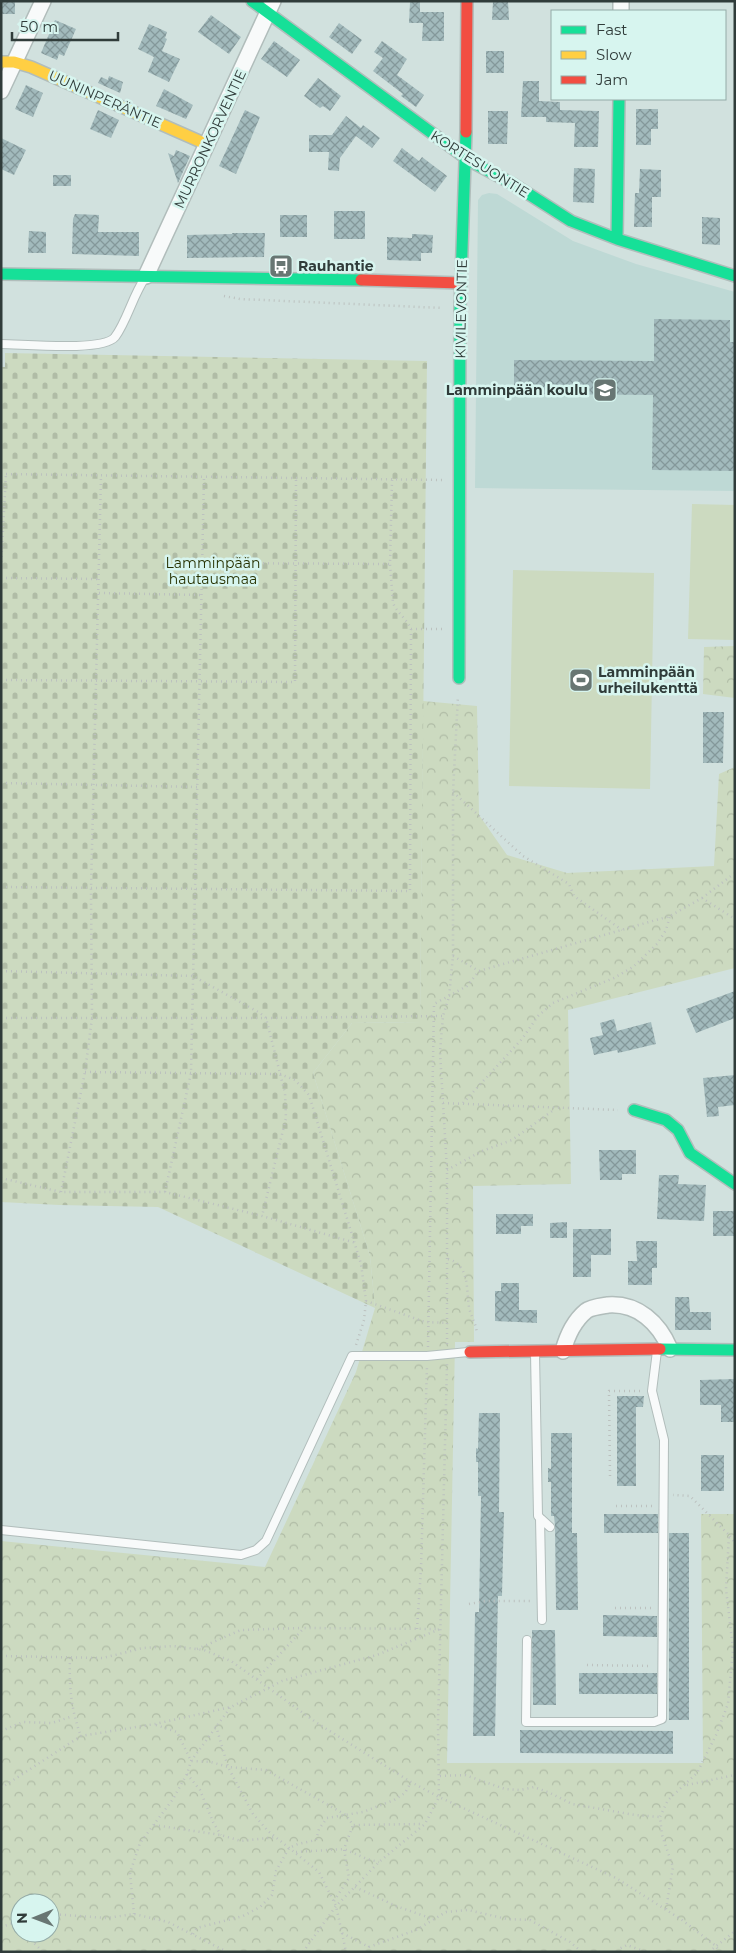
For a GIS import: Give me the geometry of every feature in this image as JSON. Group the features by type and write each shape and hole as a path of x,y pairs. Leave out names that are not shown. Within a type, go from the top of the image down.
{"street":[{"path":"1,91 8,62 43,1"},
{"name":"KORTESUONTIE","path":"252,1 271,8 396,108 464,156 572,221 617,239 735,276"},
{"name":"KIVILEVONTIE","path":"459,678 462,283 467,1"},
{"name":"MURRONKORVENTIE","path":"146,276 271,8"},
{"name":"UUNINPERÄNTIE","path":"8,62 31,67 206,144"},
{"path":"617,239 619,100"},
{"path":"1,274 462,283"},
{"path":"634,1110 666,1120 678,1130 690,1153 735,1184"},
{"path":"563,1351 572,1327 587,1310 616,1304 635,1309 652,1320 664,1335 663,1349"},
{"path":"472,1352 663,1349 735,1350"}],"lane":[{"path":"1,344 87,346 104,343 114,338 146,276"},
{"path":"527,1640 526,1722 659,1722 664,1716 664,1440 652,1391 663,1349"},
{"path":"535,1351 542,1620"},
{"path":"1,1530 241,1555 256,1550 266,1541 352,1356 427,1356 472,1352"},
{"path":"540,1518 550,1527"}],"path":[{"path":"1,474 460,481"},
{"path":"1,567 6,474"},
{"path":"60,1192 85,1072 92,1018 91,889 101,476"},
{"path":"165,1192 191,1073 204,477"},
{"path":"1,680 201,683 295,682 296,478"},
{"path":"1,887 410,891 411,629 408,621 395,609 393,603 390,564 392,480"},
{"path":"203,563 390,564"},
{"path":"1,578 99,579"},
{"path":"98,593 202,595"},
{"path":"411,629 459,629"},
{"path":"303,1952 336,1906 379,1862 425,1824 439,1797 438,1723 448,1258 447,1170 440,1052 443,1016 448,997 453,956 453,792 459,678"},
{"path":"1,783 198,787"},
{"path":"453,792 472,810 485,818 524,856 569,884 574,896 622,930"},
{"path":"417,1629 421,1569 429,1323 434,1004 467,986 479,971 670,916 702,898 735,873"},
{"path":"702,898 735,919"},
{"path":"464,1103 522,1039 538,1016 553,1004 614,978 633,967 657,944 666,930 670,916"},
{"path":"453,956 479,971"},
{"path":"1,971 194,976 266,1018 285,1093 286,1118 262,1216"},
{"path":"1,1018 443,1016"},
{"path":"85,1072 280,1074 295,1080 309,1095 356,1242 361,1264 366,1302 364,1320 352,1356"},
{"path":"442,1103 634,1110"},
{"path":"447,1170 482,1151 512,1140 557,1108"},
{"path":"1,1178 60,1192 165,1192 356,1242"},
{"path":"448,1258 461,1266 466,1279 469,1308 476,1326 472,1352"},
{"path":"366,1302 429,1323 447,1323"},
{"path":"610,1476 609,1391 652,1391"},
{"path":"664,1494 690,1496 735,1543"},
{"path":"616,1506 664,1506"},
{"path":"666,1910 673,1867 662,1835 660,1817 668,1800 697,1773 728,1704 733,1649 726,1589 729,1535"},
{"path":"469,1604 486,1601 542,1601"},
{"path":"615,1608 664,1608"},
{"path":"197,1649 241,1630 304,1628 440,1629"},
{"path":"257,1679 304,1628"},
{"path":"1,1788 81,1736 155,1724 231,1706 282,1681 377,1655 440,1629"},
{"path":"1,1656 103,1658 143,1648 173,1646 204,1650 231,1661 317,1723 411,1782 439,1797 616,1878 682,1920 716,1946 719,1952"},
{"path":"70,1658 69,1682 74,1716 81,1736"},
{"path":"587,1665 664,1666"},
{"path":"134,1914 130,1873 140,1843 173,1800 191,1761 231,1706"},
{"path":"1,1731 23,1722 52,1723 74,1716"},
{"path":"155,1724 177,1732 191,1761"},
{"path":"216,1726 228,1768 252,1814 318,1872 336,1906 346,1952"},
{"path":"191,1761 211,1762 228,1768 266,1770 346,1815 353,1825"},
{"path":"186,1774 200,1790 212,1822 221,1835"},
{"path":"440,1776 465,1775 505,1789 520,1790 534,1787 572,1804 635,1815 660,1817"},
{"path":"686,1785 735,1775"},
{"path":"193,1934 197,1928 243,1916 260,1907 272,1895 276,1871 289,1848 316,1840 319,1829 327,1818 363,1812 394,1800 405,1793 411,1782"},
{"path":"353,1825 425,1824"},
{"path":"154,1825 221,1835 241,1841 276,1837"},
{"path":"334,1901 348,1878 344,1849 353,1825"},
{"path":"296,1852 344,1849 367,1860 379,1862"},
{"path":"355,1887 380,1900 433,1919"},
{"path":"342,1933 369,1947 416,1930 446,1912 468,1910 507,1919 530,1920 570,1942 582,1952"},
{"path":"60,1915 107,1918 134,1914 168,1922 227,1952"},
{"path":"710,1952 735,1931"},
{"path":"618,1952 619,1949 627,1945 646,1952"},
{"path":"369,1947 370,1952"}],"shaded area":[{"name":"Lamminpään koulu","path":"489,193 497,194 573,241 636,264 735,292 735,491 475,488 478,200 482,195"}],"green space":[{"name":"Lamminpään hautausmaa","path":"5,353 427,361 420,1022 352,1023 313,1073 370,1256 375,1308 158,1207 1,1202 1,367 5,367"},
{"path":"692,504 735,505 735,640 688,639"},
{"name":"Lamminpään urheilukenttä","path":"513,570 654,573 650,789 509,786"},
{"path":"735,646 735,698 703,694 704,647"},
{"path":"423,701 477,706 479,815 507,855 567,873 714,866 719,774 735,767 735,968 568,1010 571,1184 473,1186 474,1342 455,1342 447,1763 703,1763 701,1514 735,1514 735,1952 1,1952 1,1541 265,1567 356,1372 375,1308 370,1256 313,1073 352,1023 420,1022"}],"building":[{"path":"1,1 15,1 15,14 1,14"},
{"path":"493,1 508,1 509,20 492,20"},
{"path":"410,2 420,2 420,12 444,12 444,41 422,41 423,23 409,23"},
{"path":"211,15 241,37 229,54 198,32"},
{"path":"55,20 76,29 64,56 59,54 57,60 41,53"},
{"path":"339,23 362,40 352,54 329,37"},
{"path":"149,24 167,32 165,38 167,39 162,51 180,59 169,82 148,72 154,57 138,49"},
{"path":"274,41 300,60 287,77 261,59"},
{"path":"382,41 407,59 397,75 424,95 416,107 401,96 403,94 373,71 383,58 374,52"},
{"path":"486,51 504,51 504,73 486,73"},
{"path":"109,76 123,82 120,93 98,83 101,77 108,80"},
{"path":"318,78 341,96 330,111 323,106 320,108 304,96"},
{"path":"523,81 539,81 539,101 560,102 560,110 599,111 598,147 574,147 575,123 546,122 546,117 521,117"},
{"path":"26,85 43,93 33,117 15,109"},
{"path":"164,89 193,105 186,119 156,106"},
{"path":"636,109 658,109 658,129 651,129 651,145 636,145"},
{"path":"98,110 119,120 111,138 90,129"},
{"path":"245,110 260,117 236,174 219,166"},
{"path":"488,111 508,111 507,144 488,144"},
{"path":"346,116 361,128 363,125 380,138 372,148 356,136 340,158 339,171 328,170 329,152 309,152 309,135 332,135"},
{"path":"1,138 26,150 14,175 1,169"},
{"path":"402,148 419,161 422,157 447,176 435,192 393,161"},
{"path":"176,150 190,156 178,183 168,153 174,156"},
{"path":"574,168 595,169 594,203 573,202"},
{"path":"640,169 661,170 661,197 652,197 652,227 634,227 635,193 639,193"},
{"path":"53,175 71,175 71,186 53,186"},
{"path":"334,211 365,211 365,239 334,239"},
{"path":"75,214 99,215 98,232 139,232 139,256 72,254 73,219"},
{"path":"280,215 307,215 307,237 280,237"},
{"path":"702,217 720,218 720,245 702,244"},
{"path":"29,231 46,232 46,253 28,253"},
{"path":"265,233 264,257 187,258 187,235"},
{"path":"412,234 433,235 432,253 421,253 421,261 387,260 387,237 412,238"},
{"path":"654,319 730,320 730,342 735,342 735,471 652,470 653,395 514,394 514,360 654,361"},
{"path":"703,712 724,712 723,763 703,763"},
{"path":"735,991 735,1018 696,1033 686,1009"},
{"path":"614,1019 617,1031 651,1022 656,1044 618,1053 617,1050 594,1055 590,1038 603,1035 600,1023"},
{"path":"735,1075 735,1105 718,1107 719,1116 707,1117 703,1078"},
{"path":"599,1150 636,1150 636,1174 622,1174 622,1180 600,1180"},
{"path":"659,1175 679,1175 678,1184 706,1185 704,1221 657,1219"},
{"path":"713,1211 734,1211 734,1236 713,1236"},
{"path":"496,1214 533,1214 533,1226 521,1226 521,1234 496,1234"},
{"path":"567,1222 567,1238 550,1238 550,1223"},
{"path":"573,1229 611,1229 611,1255 591,1255 591,1277 573,1277"},
{"path":"636,1241 657,1241 657,1268 652,1268 652,1285 628,1285 628,1261 637,1261"},
{"path":"501,1283 519,1283 519,1310 537,1310 537,1323 495,1321 495,1291 501,1291"},
{"path":"675,1297 689,1297 690,1312 711,1312 711,1330 675,1330"},
{"path":"735,1379 735,1422 721,1422 721,1405 700,1405 700,1380"},
{"path":"617,1396 644,1396 643,1407 636,1407 636,1486 617,1486"},
{"path":"479,1413 500,1413 499,1512 504,1512 502,1596 498,1596 495,1736 473,1736 475,1612 479,1612 481,1496 478,1496 476,1448 478,1449"},
{"path":"551,1433 572,1433 572,1533 577,1533 578,1610 556,1610 555,1526 554,1516 551,1516 551,1482 548,1482 548,1468 551,1469"},
{"path":"701,1455 724,1455 724,1491 701,1491"},
{"path":"604,1514 658,1514 658,1533 604,1533"},
{"path":"669,1533 689,1533 689,1720 669,1720"},
{"path":"603,1615 657,1616 657,1637 603,1636"},
{"path":"532,1630 555,1630 556,1705 533,1705"},
{"path":"579,1673 657,1673 657,1694 579,1694"},
{"path":"520,1730 673,1731 673,1754 520,1753"}],"traffic: fast":[{"path":"252,1 470,161 513,184 571,221 617,239 735,276"},
{"path":"617,239 619,100"},
{"path":"459,678 460,309 466,132"},
{"path":"1,274 361,280"},
{"path":"634,1110 666,1120 678,1130 690,1153 735,1184"},
{"path":"660,1349 735,1350"}],"traffic: slow":[{"path":"1,62 14,62 31,67 206,144"}],"traffic: jam":[{"path":"466,132 467,1"},
{"path":"361,280 461,283"},
{"path":"470,1352 660,1349"}],"place":[{"name":"Rauhantie","path":"281,266"},
{"name":"Lamminpään koulu","path":"605,390"},
{"name":"Lamminpään urheilukenttä","path":"581,680"}]}
